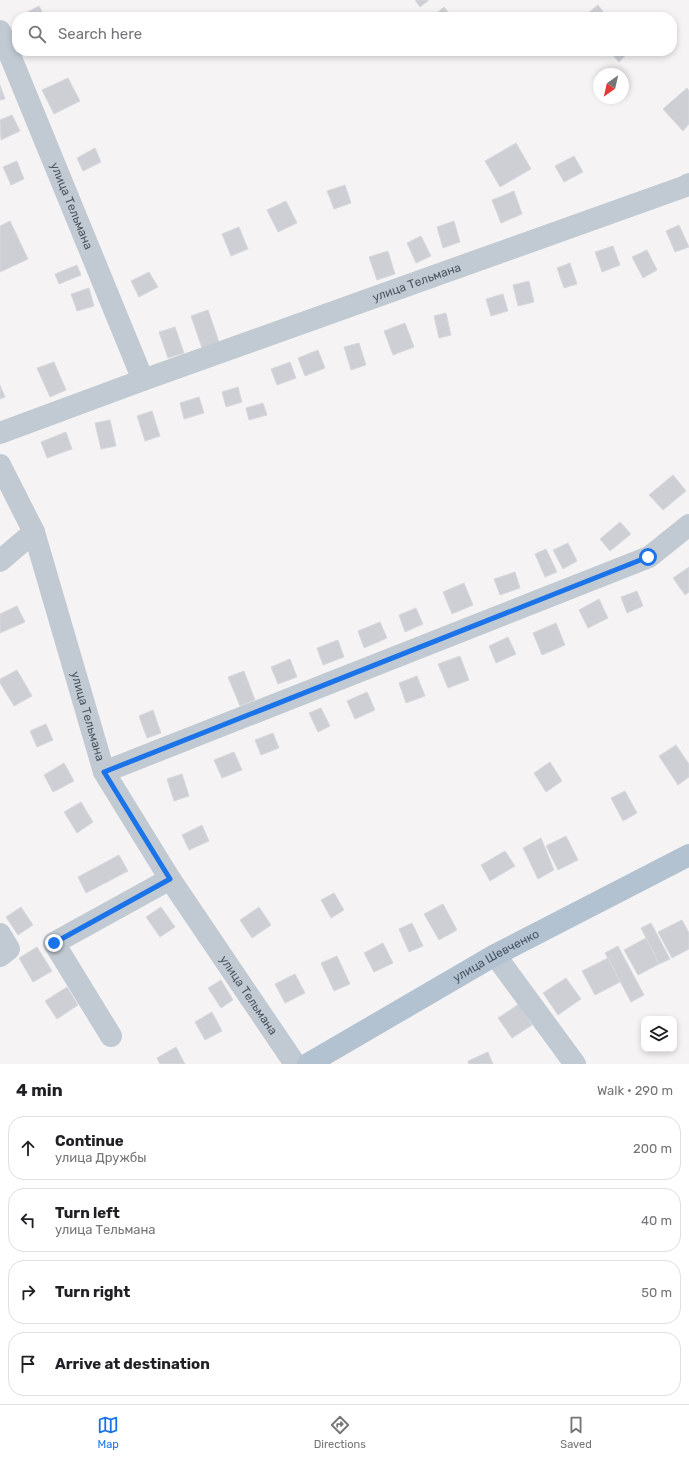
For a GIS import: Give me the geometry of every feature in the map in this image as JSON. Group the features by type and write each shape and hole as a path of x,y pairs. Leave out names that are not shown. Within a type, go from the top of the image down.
{"main road":[{"name":"улица Шевченко","path":"308,1064 495,955 689,855"}],"street":[{"name":"улица Тельмана","path":"0,31 143,380"},
{"name":"улица Тельмана","path":"0,432 689,184"},
{"name":"улица Тельмана","path":"0,465 34,532 104,772 170,879 295,1064"},
{"path":"104,772 648,557 689,525"},
{"path":"0,561 34,532"},
{"path":"111,1036 54,943 170,879"},
{"path":"0,934 9,949 0,956"},
{"path":"495,955 575,1064"}],"building":[{"path":"415,0 429,0 420,7"},
{"path":"598,5 603,12 589,12"},
{"path":"39,6 42,12 28,12"},
{"path":"444,7 448,12 438,12"},
{"path":"614,56 625,56 619,62"},
{"path":"68,78 80,101 54,114 42,90"},
{"path":"0,85 5,99 0,100"},
{"path":"687,88 689,91 689,124 683,131 663,109"},
{"path":"12,115 20,131 1,140 0,120"},
{"path":"516,143 531,169 500,187 485,161"},
{"path":"95,148 101,162 83,171 77,158"},
{"path":"574,156 583,172 564,182 555,166"},
{"path":"17,161 24,179 11,185 3,167"},
{"path":"345,185 351,203 334,209 327,191"},
{"path":"514,191 522,214 501,223 492,200"},
{"path":"286,201 297,223 278,232 267,210"},
{"path":"10,221 28,259 0,272 0,226"},
{"path":"454,221 460,242 443,248 437,227"},
{"path":"679,225 689,247 675,252 666,231"},
{"path":"239,227 248,249 231,256 222,234"},
{"path":"421,236 431,256 416,263 407,243"},
{"path":"613,246 620,265 602,272 595,252"},
{"path":"647,250 657,270 643,278 632,257"},
{"path":"388,251 395,274 377,280 369,257"},
{"path":"570,263 577,284 564,288 557,268"},
{"path":"77,265 81,275 59,284 55,274"},
{"path":"149,272 158,287 139,297 131,281"},
{"path":"529,281 534,302 518,306 513,285"},
{"path":"89,288 94,306 77,311 71,294"},
{"path":"503,294 508,311 491,316 486,299"},
{"path":"208,310 219,342 202,348 191,316"},
{"path":"446,313 451,335 439,338 434,316"},
{"path":"405,323 414,347 393,355 384,331"},
{"path":"175,327 184,353 168,358 159,332"},
{"path":"359,343 366,365 351,370 344,347"},
{"path":"318,350 325,368 305,376 298,358"},
{"path":"54,362 66,390 50,397 37,368"},
{"path":"290,362 296,378 277,385 271,369"},
{"path":"0,385 5,397 0,399"},
{"path":"238,387 242,402 226,407 222,392"},
{"path":"199,397 204,413 184,419 180,403"},
{"path":"263,403 267,415 249,420 246,408"},
{"path":"152,411 160,436 145,441 137,416"},
{"path":"110,420 116,446 101,449 95,423"},
{"path":"66,432 72,449 47,458 41,442"},
{"path":"673,475 686,491 663,510 649,495"},
{"path":"620,522 631,534 610,551 600,539"},
{"path":"568,543 577,561 563,569 553,550"},
{"path":"546,549 557,572 545,577 535,554"},
{"path":"689,567 689,592 685,595 673,578"},
{"path":"515,572 520,588 500,595 494,579"},
{"path":"464,583 473,605 452,614 443,592"},
{"path":"637,591 643,606 627,613 621,597"},
{"path":"599,599 608,618 588,628 579,610"},
{"path":"17,606 25,622 0,633 0,614"},
{"path":"416,608 423,624 405,632 399,615"},
{"path":"380,622 387,638 364,648 358,631"},
{"path":"556,623 565,645 542,655 533,633"},
{"path":"508,637 516,654 496,663 489,646"},
{"path":"338,640 344,657 323,665 317,648"},
{"path":"460,656 469,680 448,688 438,664"},
{"path":"290,659 297,677 278,684 271,667"},
{"path":"17,670 32,696 14,706 0,683 0,679"},
{"path":"244,671 255,700 240,706 228,677"},
{"path":"417,676 425,696 406,703 399,683"},
{"path":"367,692 375,710 355,719 347,701"},
{"path":"321,708 330,726 318,732 309,713"},
{"path":"153,710 161,733 147,738 139,716"},
{"path":"46,724 53,740 37,747 30,731"},
{"path":"273,733 279,748 261,755 255,740"},
{"path":"676,745 689,764 689,777 678,785 659,756"},
{"path":"234,752 242,770 222,778 214,760"},
{"path":"550,762 562,781 546,792 534,773"},
{"path":"64,763 74,781 53,792 44,775"},
{"path":"182,774 189,796 174,801 167,779"},
{"path":"625,791 637,813 623,821 611,798"},
{"path":"81,802 93,822 77,833 64,812"},
{"path":"202,825 209,841 189,850 182,835"},
{"path":"566,836 578,860 558,870 546,846"},
{"path":"541,838 554,870 538,879 523,848"},
{"path":"505,851 515,866 490,881 481,865"},
{"path":"119,855 128,871 86,893 78,877"},
{"path":"334,893 344,910 331,918 321,900"},
{"path":"443,904 457,930 439,940 424,914"},
{"path":"21,907 33,925 18,935 6,917"},
{"path":"161,907 175,927 160,937 146,917"},
{"path":"259,907 271,925 252,938 240,920"},
{"path":"682,920 689,933 689,949 672,958 658,932"},
{"path":"412,923 423,946 409,952 399,929"},
{"path":"651,923 670,959 659,964 641,928"},
{"path":"646,938 659,964 638,975 624,950"},
{"path":"383,943 393,963 374,972 364,953"},
{"path":"618,946 644,995 631,1002 605,953"},
{"path":"37,947 52,971 33,982 19,958"},
{"path":"337,956 350,984 334,991 321,963"},
{"path":"608,958 620,982 595,995 582,971"},
{"path":"295,974 305,993 285,1003 275,984"},
{"path":"566,978 581,999 558,1015 543,993"},
{"path":"221,980 233,1000 221,1008 208,988"},
{"path":"67,987 78,1005 57,1019 45,1001"},
{"path":"519,1004 532,1025 512,1038 498,1018"},
{"path":"212,1012 222,1031 205,1040 195,1022"},
{"path":"176,1047 185,1064 160,1064 157,1058"},
{"path":"488,1052 493,1064 469,1064 468,1061"}],"route":[{"path":"54,943 170,879 104,772 648,557"}]}
